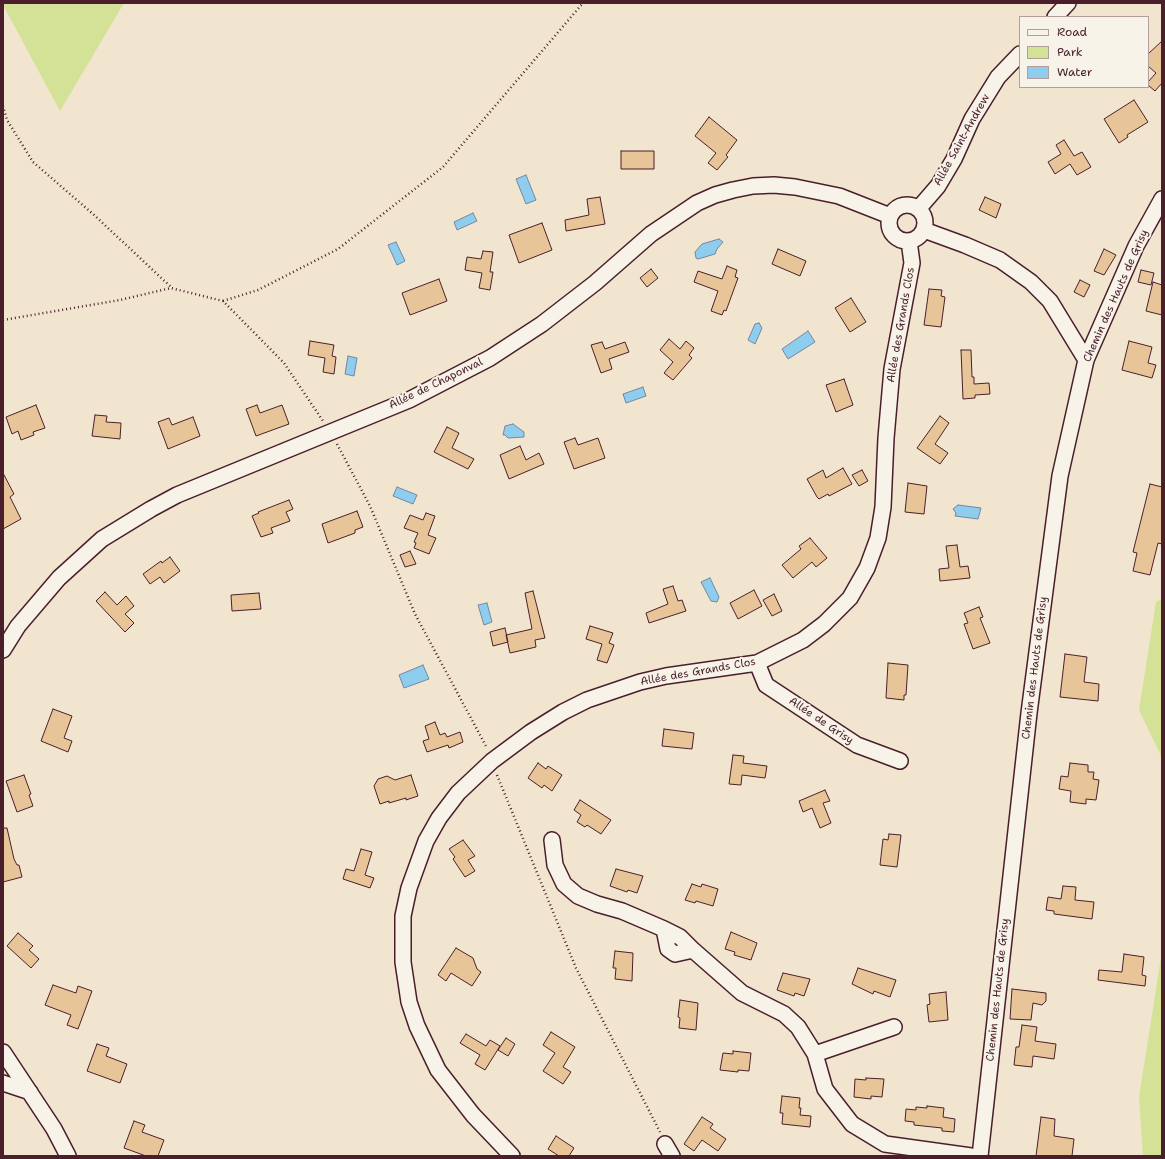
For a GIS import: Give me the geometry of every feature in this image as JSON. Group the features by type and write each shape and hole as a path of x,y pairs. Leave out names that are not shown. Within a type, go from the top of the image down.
{"street":[{"path":"1056,16 1068,3"},
{"name":"Allée Saint-Andrew","path":"919,208 938,186 954,159 972,119 998,77 1019,55"},
{"name":"Allée de Chaponval","path":"3,650 18,626 55,582 102,539 151,508 177,495 409,400 490,358 542,324 595,283 651,234 679,213 715,195 753,186 774,185 795,187 839,196 890,216"},
{"name":"Chemin des Hauts de Grisy","path":"980,1156 1029,713 1058,492 1086,360 1136,246 1162,200"},
{"path":"903,204 914,205 919,208 925,218 924,230 917,238 909,241 900,240 891,232 888,221 890,216 897,207 903,204"},
{"path":"924,230 1000,260 1030,282 1050,301 1086,360"},
{"name":"Allée des Grands Clos","path":"512,1156 478,1121 453,1092 429,1054 409,1002 402,941 403,916 409,888 426,841 439,818 458,793 492,761 531,732 563,712 604,693 666,676 757,663 804,640 824,624 850,598 867,568 878,538 883,507 886,438 892,369 912,263 909,241"},
{"name":"Allée de Grisy","path":"757,663 766,685 857,745 900,761"},
{"path":"552,840 555,865 564,884 578,896 597,904 622,911 664,929 668,949 675,954 693,950 742,993 784,1014 798,1027 815,1054 826,1089 852,1124 884,1144 971,1156"},
{"path":"815,1054 894,1027"},
{"path":"3,1052 54,1129 68,1156"},
{"path":"3,1083 30,1092"}],"path":[{"path":"3,320 120,300 171,288 224,301 258,290 338,248 443,166 583,3"},
{"path":"3,106 7,120 33,162 93,214 171,288"},
{"path":"224,301 284,363 330,432 370,506 415,614 488,749 576,968 669,1150"}],"green space":[{"path":"3,3 124,3 60,111 3,5"},
{"path":"1162,599 1162,758 1139,710 1156,602"},
{"path":"1162,951 1162,1156 1143,1156 1139,1097"}],"water":[{"path":"526,175 536,200 526,204 516,179"},
{"path":"473,213 477,221 457,230 454,222"},
{"path":"719,239 723,242 715,254 698,259 696,258 695,252 702,244"},
{"path":"396,242 405,261 397,265 388,245"},
{"path":"759,323 762,328 755,344 748,340 755,324"},
{"path":"808,331 815,342 788,359 782,349"},
{"path":"348,356 357,358 354,376 345,374"},
{"path":"643,387 646,396 626,403 623,394"},
{"path":"513,424 524,432 524,437 508,438 503,435 505,426"},
{"path":"397,487 417,495 413,504 393,496"},
{"path":"958,505 981,508 978,519 955,516 956,513 953,509"},
{"path":"710,578 719,597 717,602 711,601 701,582"},
{"path":"487,603 492,622 484,625 478,605"},
{"path":"423,665 429,679 404,688 399,675"}],"building":[{"path":"1162,41 1162,83 1155,91 1149,86 1149,81 1156,73 1149,67 1149,53"},
{"path":"1134,100 1148,122 1127,135 1128,137 1119,143 1104,119"},
{"path":"709,117 737,140 726,155 728,157 717,170 708,163 716,153 695,136"},
{"path":"1064,140 1074,156 1082,152 1091,167 1077,175 1070,164 1055,174 1048,162 1061,154 1056,145"},
{"path":"621,151 654,151 654,169 621,169"},
{"path":"600,197 605,224 566,231 565,220 589,215 587,199"},
{"path":"985,197 1001,204 996,218 979,210"},
{"path":"542,223 552,250 519,263 509,235"},
{"path":"778,249 806,261 800,276 772,264"},
{"path":"1104,249 1116,255 1104,275 1094,271"},
{"path":"483,251 493,252 490,272 493,272 490,290 479,288 482,273 465,270 467,257 481,259"},
{"path":"727,266 737,270 735,277 738,278 726,311 724,310 722,315 711,311 718,291 694,282 698,271 722,279"},
{"path":"651,269 658,278 647,287 640,278"},
{"path":"1141,270 1154,273 1151,285 1138,282"},
{"path":"439,279 447,301 410,315 402,293"},
{"path":"1080,280 1090,285 1084,297 1074,292"},
{"path":"1153,282 1162,285 1162,315 1146,311"},
{"path":"929,289 942,290 941,296 945,297 941,327 924,325"},
{"path":"851,298 866,322 850,332 835,308"},
{"path":"669,339 680,349 686,341 694,348 689,355 692,358 673,380 664,373 673,362 660,350"},
{"path":"310,341 334,345 332,356 336,357 334,374 323,372 325,358 308,355"},
{"path":"1129,341 1152,347 1148,363 1156,365 1152,378 1122,370"},
{"path":"602,342 605,349 625,342 629,352 609,359 612,369 601,373 591,345"},
{"path":"961,350 971,350 972,377 974,377 974,384 989,383 990,394 975,395 975,398 963,399"},
{"path":"844,379 853,405 836,412 826,385"},
{"path":"36,405 45,428 33,432 34,435 21,440 18,431 12,434 6,417"},
{"path":"257,405 260,413 282,405 289,424 256,436 246,409"},
{"path":"95,415 107,416 106,422 121,423 120,439 92,436"},
{"path":"940,416 949,423 935,444 948,453 940,464 917,448"},
{"path":"193,417 200,436 168,449 158,422 169,418 172,425"},
{"path":"447,427 459,433 452,448 474,459 468,469 434,452"},
{"path":"575,438 578,445 598,438 605,458 574,469 564,442"},
{"path":"520,446 526,460 539,453 544,464 509,479 500,455"},
{"path":"843,468 852,484 829,496 828,494 819,499 807,479 823,470 826,478"},
{"path":"862,470 868,481 859,486 852,475"},
{"path":"3,473 14,494 10,497 21,519 3,529"},
{"path":"908,483 927,486 924,514 905,512"},
{"path":"1150,484 1162,487 1162,544 1158,543 1150,575 1133,571 1137,553 1133,552"},
{"path":"289,500 293,509 286,512 290,521 271,528 273,533 261,537 252,516 259,513 258,512"},
{"path":"357,511 363,527 355,530 355,533 328,543 322,524"},
{"path":"426,513 435,516 428,535 436,538 429,554 414,548 416,543 414,542 418,533 404,528 410,515 423,520"},
{"path":"810,538 827,558 816,567 812,562 793,578 782,565 801,549 799,546"},
{"path":"957,545 960,567 968,566 970,578 940,581 939,569 949,568 946,546"},
{"path":"410,551 416,564 405,567 400,555"},
{"path":"170,557 180,571 164,583 160,577 150,584 143,574 161,561 162,563"},
{"path":"673,586 678,601 682,600 686,611 649,623 646,613 668,604 663,589"},
{"path":"754,590 762,606 738,619 730,603"},
{"path":"533,591 545,638 535,640 536,647 510,653 506,635 532,629 525,593"},
{"path":"105,592 117,605 126,596 134,606 125,614 134,623 125,632 96,601"},
{"path":"259,593 261,609 232,611 231,595"},
{"path":"774,594 782,611 772,616 763,600"},
{"path":"979,607 983,617 980,618 990,643 973,649 964,624 968,623 964,613"},
{"path":"590,626 613,633 609,643 614,645 607,663 597,660 602,644 586,639"},
{"path":"505,628 508,642 493,646 490,632"},
{"path":"1065,654 1087,657 1084,682 1099,684 1098,701 1060,697"},
{"path":"888,663 908,665 906,695 904,695 904,700 886,698"},
{"path":"53,709 72,716 64,738 72,741 68,752 41,741"},
{"path":"435,722 440,735 445,733 447,737 460,732 463,742 449,748 448,745 427,752 423,741 429,739 425,726"},
{"path":"664,729 694,733 692,749 662,746"},
{"path":"733,755 744,756 743,763 767,766 765,778 742,775 741,785 729,784"},
{"path":"538,763 546,769 548,766 562,775 552,791 544,785 542,788 528,778"},
{"path":"1070,763 1088,765 1088,772 1094,772 1093,779 1099,780 1096,800 1086,799 1086,804 1070,802 1071,791 1059,789 1061,776 1068,777"},
{"path":"24,775 31,794 29,795 33,806 17,812 6,781"},
{"path":"411,775 418,796 406,800 406,798 380,804 374,786 378,779 387,776 395,780"},
{"path":"825,790 830,801 823,803 831,823 820,828 812,808 803,812 799,801"},
{"path":"580,800 611,820 601,834 587,825 585,827 577,822 581,815 574,810"},
{"path":"3,828 7,828 14,859 17,865 19,865 22,877 3,882"},
{"path":"889,834 901,835 897,867 880,865 883,839 888,840"},
{"path":"463,840 475,856 468,860 475,871 465,877 453,859 455,857 449,849"},
{"path":"361,849 372,852 365,875 374,878 370,888 343,879 346,869 354,871"},
{"path":"616,869 643,876 637,893 628,890 627,892 610,886"},
{"path":"692,884 701,887 702,884 718,889 713,906 696,901 695,903 685,900"},
{"path":"1063,886 1076,887 1075,900 1094,902 1092,919 1054,914 1054,911 1046,910 1048,897 1061,899"},
{"path":"731,932 757,943 751,960 734,955 735,952 725,949"},
{"path":"18,933 33,946 29,950 39,959 31,968 7,946"},
{"path":"456,948 473,958 477,969 481,972 472,986 451,973 446,981 438,975"},
{"path":"615,951 633,953 632,981 615,979 616,968 613,968"},
{"path":"1124,954 1144,957 1142,975 1146,976 1145,986 1098,980 1099,970 1122,972"},
{"path":"858,968 896,980 890,997 874,991 873,994 852,984"},
{"path":"783,973 810,979 804,996 795,993 794,996 777,990"},
{"path":"53,985 76,993 78,986 92,991 78,1029 67,1025 71,1015 45,1005"},
{"path":"1012,989 1046,993 1046,1001 1042,1005 1033,1003 1031,1020 1010,1019"},
{"path":"946,992 948,1020 929,1022 927,1005 930,1004 929,994"},
{"path":"680,1000 698,1003 696,1030 679,1028 680,1018 678,1017"},
{"path":"1022,1025 1037,1027 1035,1041 1056,1044 1054,1059 1033,1056 1032,1067 1014,1065 1016,1047 1019,1047"},
{"path":"551,1032 575,1047 563,1067 571,1072 563,1084 543,1071 555,1053 543,1045"},
{"path":"466,1034 486,1046 490,1040 500,1046 485,1070 475,1064 480,1055 460,1043"},
{"path":"506,1038 515,1044 508,1056 498,1050"},
{"path":"97,1044 109,1048 106,1056 127,1064 120,1083 87,1071"},
{"path":"733,1051 751,1053 749,1071 738,1070 738,1072 720,1070 723,1053 733,1054"},
{"path":"866,1078 884,1079 882,1097 871,1096 871,1099 854,1097 855,1079 866,1080"},
{"path":"782,1096 800,1098 800,1115 811,1116 810,1127 782,1124 783,1113 780,1113"},
{"path":"927,1106 944,1108 943,1117 955,1119 954,1132 942,1131 942,1128 914,1125 914,1122 905,1121 906,1109 916,1110 916,1107 927,1108"},
{"path":"702,1117 713,1124 710,1128 726,1139 718,1151 702,1140 694,1151 684,1144"},
{"path":"1041,1117 1055,1119 1054,1136 1074,1139 1072,1156 1036,1156"},
{"path":"134,1121 145,1125 142,1132 164,1140 158,1156 146,1156 124,1148"},
{"path":"556,1136 574,1148 569,1156 559,1156 548,1149"}]}
